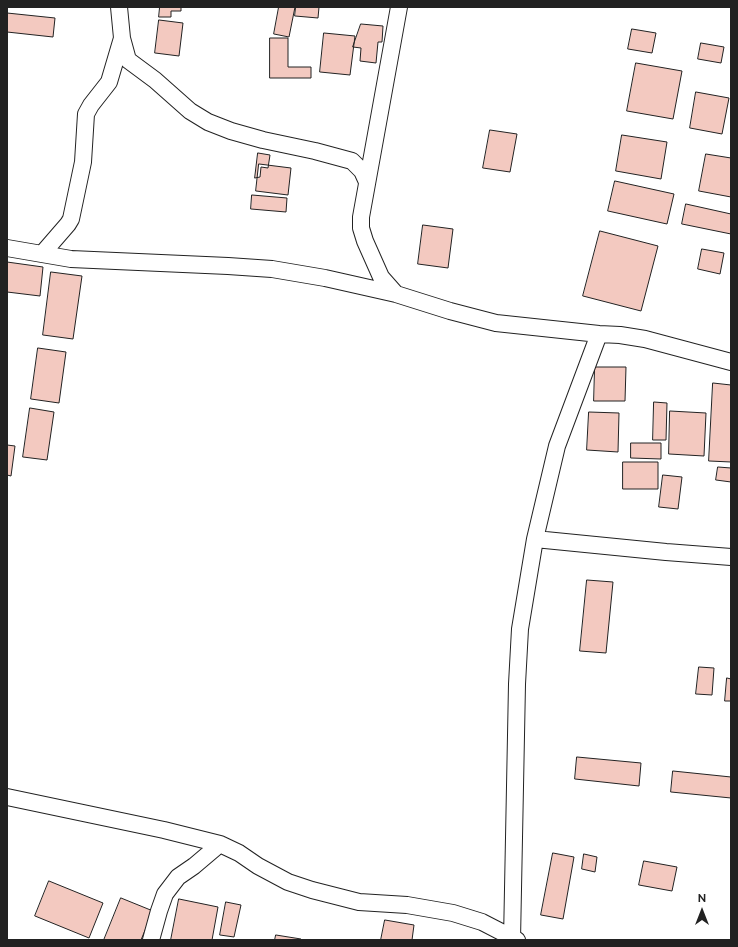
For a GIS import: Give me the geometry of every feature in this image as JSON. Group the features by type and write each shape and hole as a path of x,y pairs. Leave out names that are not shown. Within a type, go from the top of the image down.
{"street":[{"path":"119,7 122,38 128,60 155,80 190,111 208,122 230,131 352,161 362,171 367,182"},
{"path":"396,294 381,277 365,241 361,228 361,216 399,7"},
{"path":"42,254 71,219 83,162 86,114 109,82 122,38"},
{"path":"7,248 87,260 166,262 272,269 325,278 396,294 450,311 496,323 620,335 645,339 731,362"},
{"path":"7,797 164,830 220,844 288,882 312,890 359,902 407,905 452,913 482,922 514,939 519,637 535,539 557,446 599,334"},
{"path":"535,539 731,557"},
{"path":"151,940 158,911 165,894 178,877 194,866 220,844"}],"building":[{"path":"160,7 181,7 181,11 171,11 171,17 159,17"},
{"path":"279,7 295,7 289,37 274,34"},
{"path":"296,7 319,7 318,18 295,16"},
{"path":"7,13 55,18 53,37 7,32"},
{"path":"159,20 183,23 179,56 155,53"},
{"path":"361,24 383,26 382,42 378,42 376,63 360,61 361,48 353,47"},
{"path":"632,29 656,33 652,53 628,49"},
{"path":"324,33 355,36 350,75 320,72"},
{"path":"270,38 288,38 288,67 311,67 311,78 270,78"},
{"path":"701,43 724,47 721,63 698,59"},
{"path":"636,63 682,71 673,119 627,111"},
{"path":"696,92 729,98 722,134 690,128"},
{"path":"490,130 517,134 510,172 483,168"},
{"path":"622,135 667,142 661,179 616,171"},
{"path":"258,153 270,155 268,168 261,167 260,177 255,178"},
{"path":"706,154 731,158 731,197 699,191"},
{"path":"259,164 291,168 288,195 256,191"},
{"path":"615,181 674,194 667,224 608,211"},
{"path":"252,195 287,198 286,212 251,209"},
{"path":"686,204 731,214 731,234 682,224"},
{"path":"423,225 453,229 448,268 418,264"},
{"path":"600,231 658,246 641,311 583,296"},
{"path":"702,249 724,253 720,274 698,269"},
{"path":"7,262 43,267 40,296 7,292"},
{"path":"51,272 82,276 73,339 43,335"},
{"path":"38,348 66,352 59,403 31,399"},
{"path":"595,367 626,367 625,401 594,401"},
{"path":"713,383 731,385 731,462 709,461"},
{"path":"654,402 667,403 666,440 653,440"},
{"path":"30,408 54,412 47,460 23,457"},
{"path":"670,411 706,413 704,456 669,454"},
{"path":"589,412 619,413 618,452 587,450"},
{"path":"631,443 661,443 661,459 631,458"},
{"path":"7,445 15,446 11,476 7,475"},
{"path":"623,462 658,462 658,489 623,489"},
{"path":"718,467 731,468 731,482 716,480"},
{"path":"663,475 682,477 678,509 659,507"},
{"path":"587,580 613,582 606,653 580,651"},
{"path":"699,667 714,668 712,695 696,694"},
{"path":"727,678 731,679 731,701 725,701"},
{"path":"577,757 641,763 639,786 575,779"},
{"path":"673,771 731,777 731,798 671,792"},
{"path":"553,853 574,857 563,919 541,915"},
{"path":"584,854 597,857 595,872 582,869"},
{"path":"644,861 677,867 672,891 639,885"},
{"path":"49,881 103,903 89,938 35,916"},
{"path":"121,898 153,911 141,940 104,940"},
{"path":"179,899 218,907 212,940 171,940"},
{"path":"226,902 241,905 234,937 220,935"},
{"path":"385,920 414,925 412,940 381,940"},
{"path":"276,935 301,939 275,940"}]}
